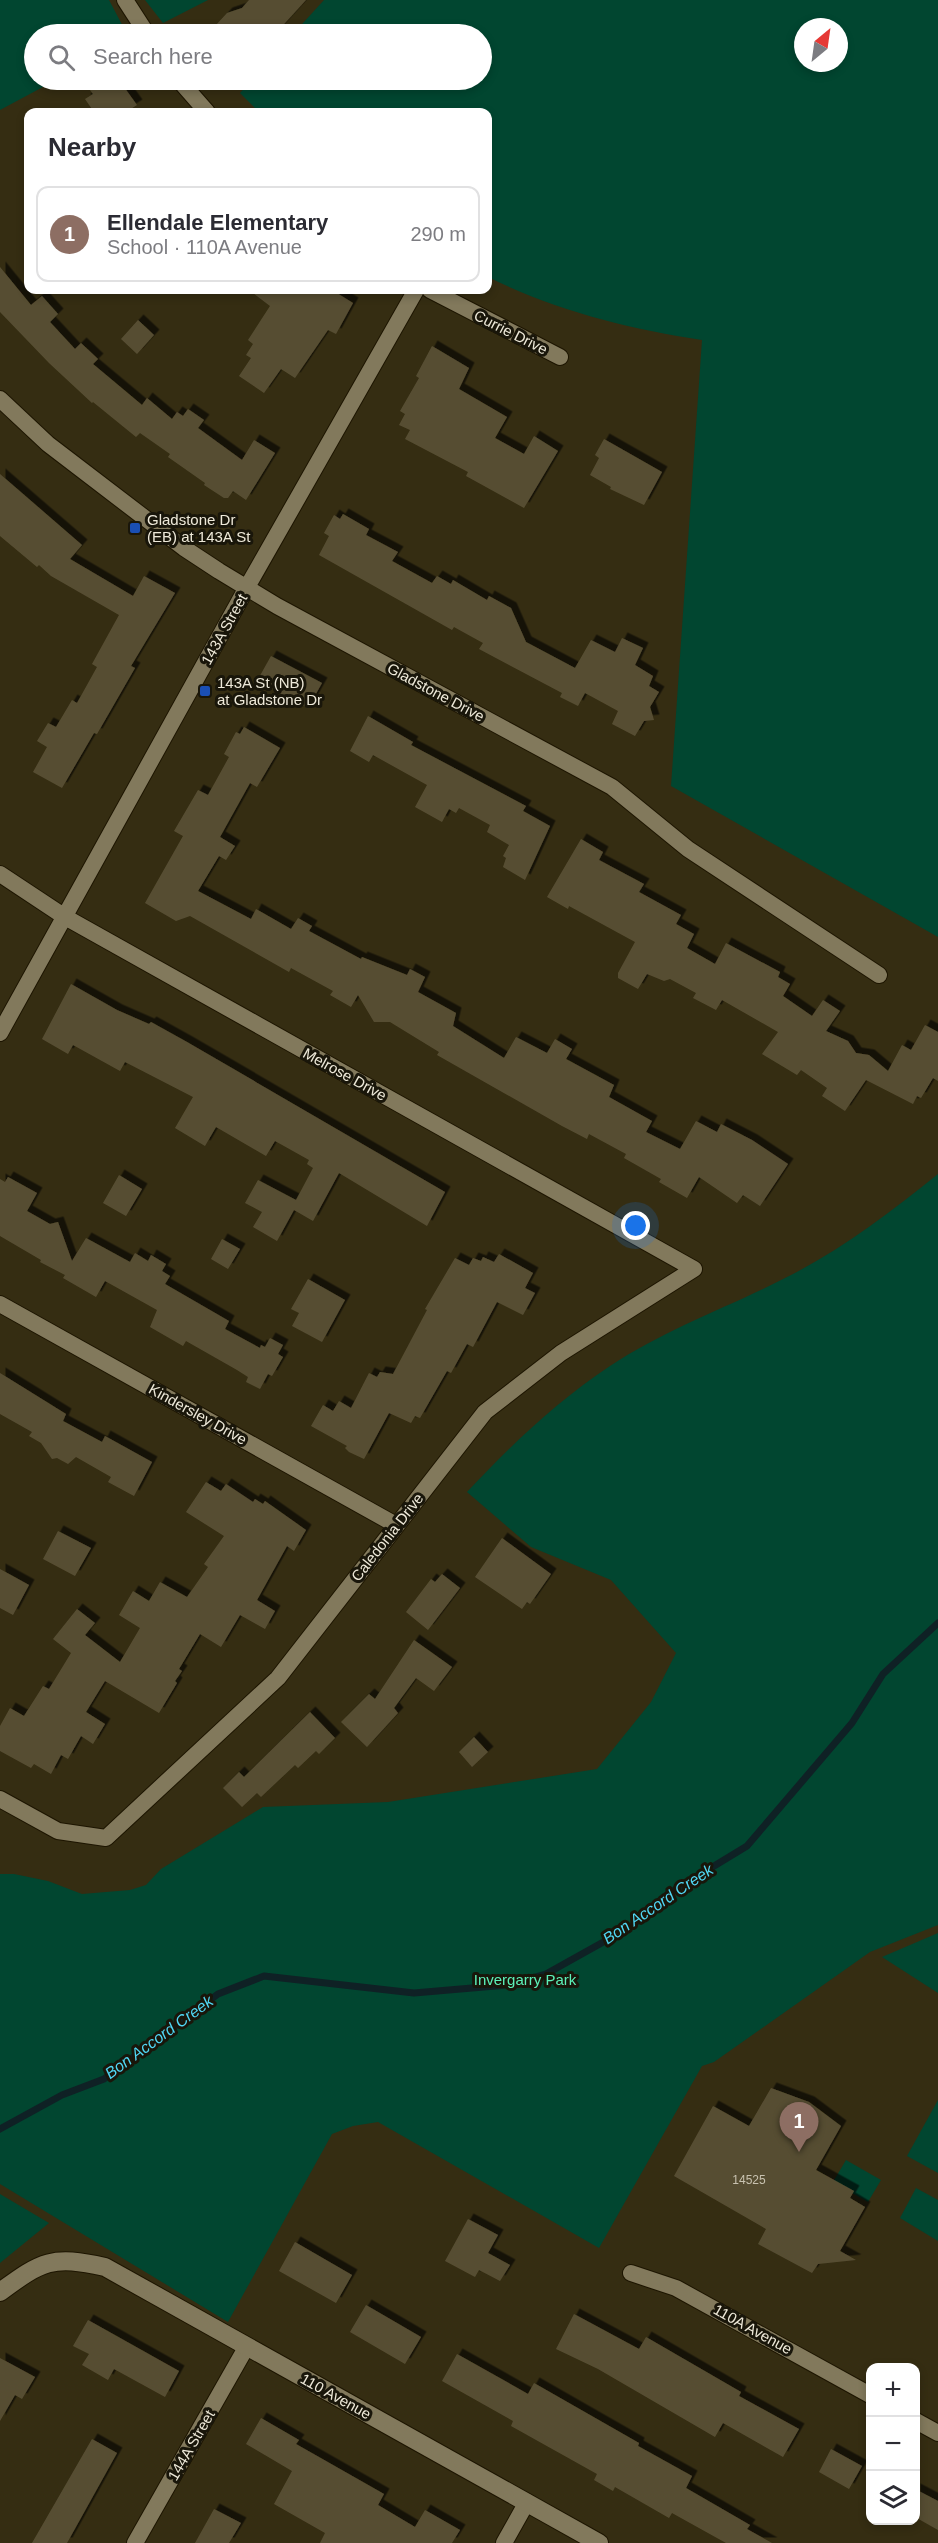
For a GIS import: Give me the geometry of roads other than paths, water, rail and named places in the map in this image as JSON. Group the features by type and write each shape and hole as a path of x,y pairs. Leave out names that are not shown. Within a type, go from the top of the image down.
{"street":[{"path":"125,0 141,24"},
{"path":"188,90 204,108"},
{"name":"143A Street","path":"0,1034 246,589 414,294"},
{"name":"Currie Drive","path":"438,294 560,357"},
{"name":"Gladstone Drive","path":"0,399 48,444 184,549 246,589 612,787 688,849 879,975"},
{"name":"Melrose Drive","path":"0,874 65,917 694,1269"},
{"name":"Caledonia Drive","path":"0,1799 58,1831 106,1838 278,1678 485,1412 561,1353 694,1269"},
{"name":"Kindersley Drive","path":"0,1304 396,1525"},
{"name":"110 Avenue","path":"0,2292 32,2268 70,2259 105,2267 599,2543"},
{"name":"110A Avenue","path":"631,2273 676,2288 866,2393"},
{"name":"144A Street","path":"135,2543 247,2346"},
{"path":"920,2424 938,2433"},
{"path":"504,2543 527,2502"}],"waterway":[{"name":"Bon Accord Creek","path":"0,2129 62,2095 104,2079 218,1994 264,1976 414,1993 507,1985 546,1974 632,1926 668,1894 747,1846 852,1723 883,1674 938,1623"}],"place":[{"name":"Gladstone Dr (EB) at 143A St","path":"135,528"},
{"name":"143A St (NB) at Gladstone Dr","path":"205,691"},
{"name":"Ellendale Elementary","path":"799,2152"}],"park label":[{"name":"Invergarry Park","path":"525,1979"}]}
